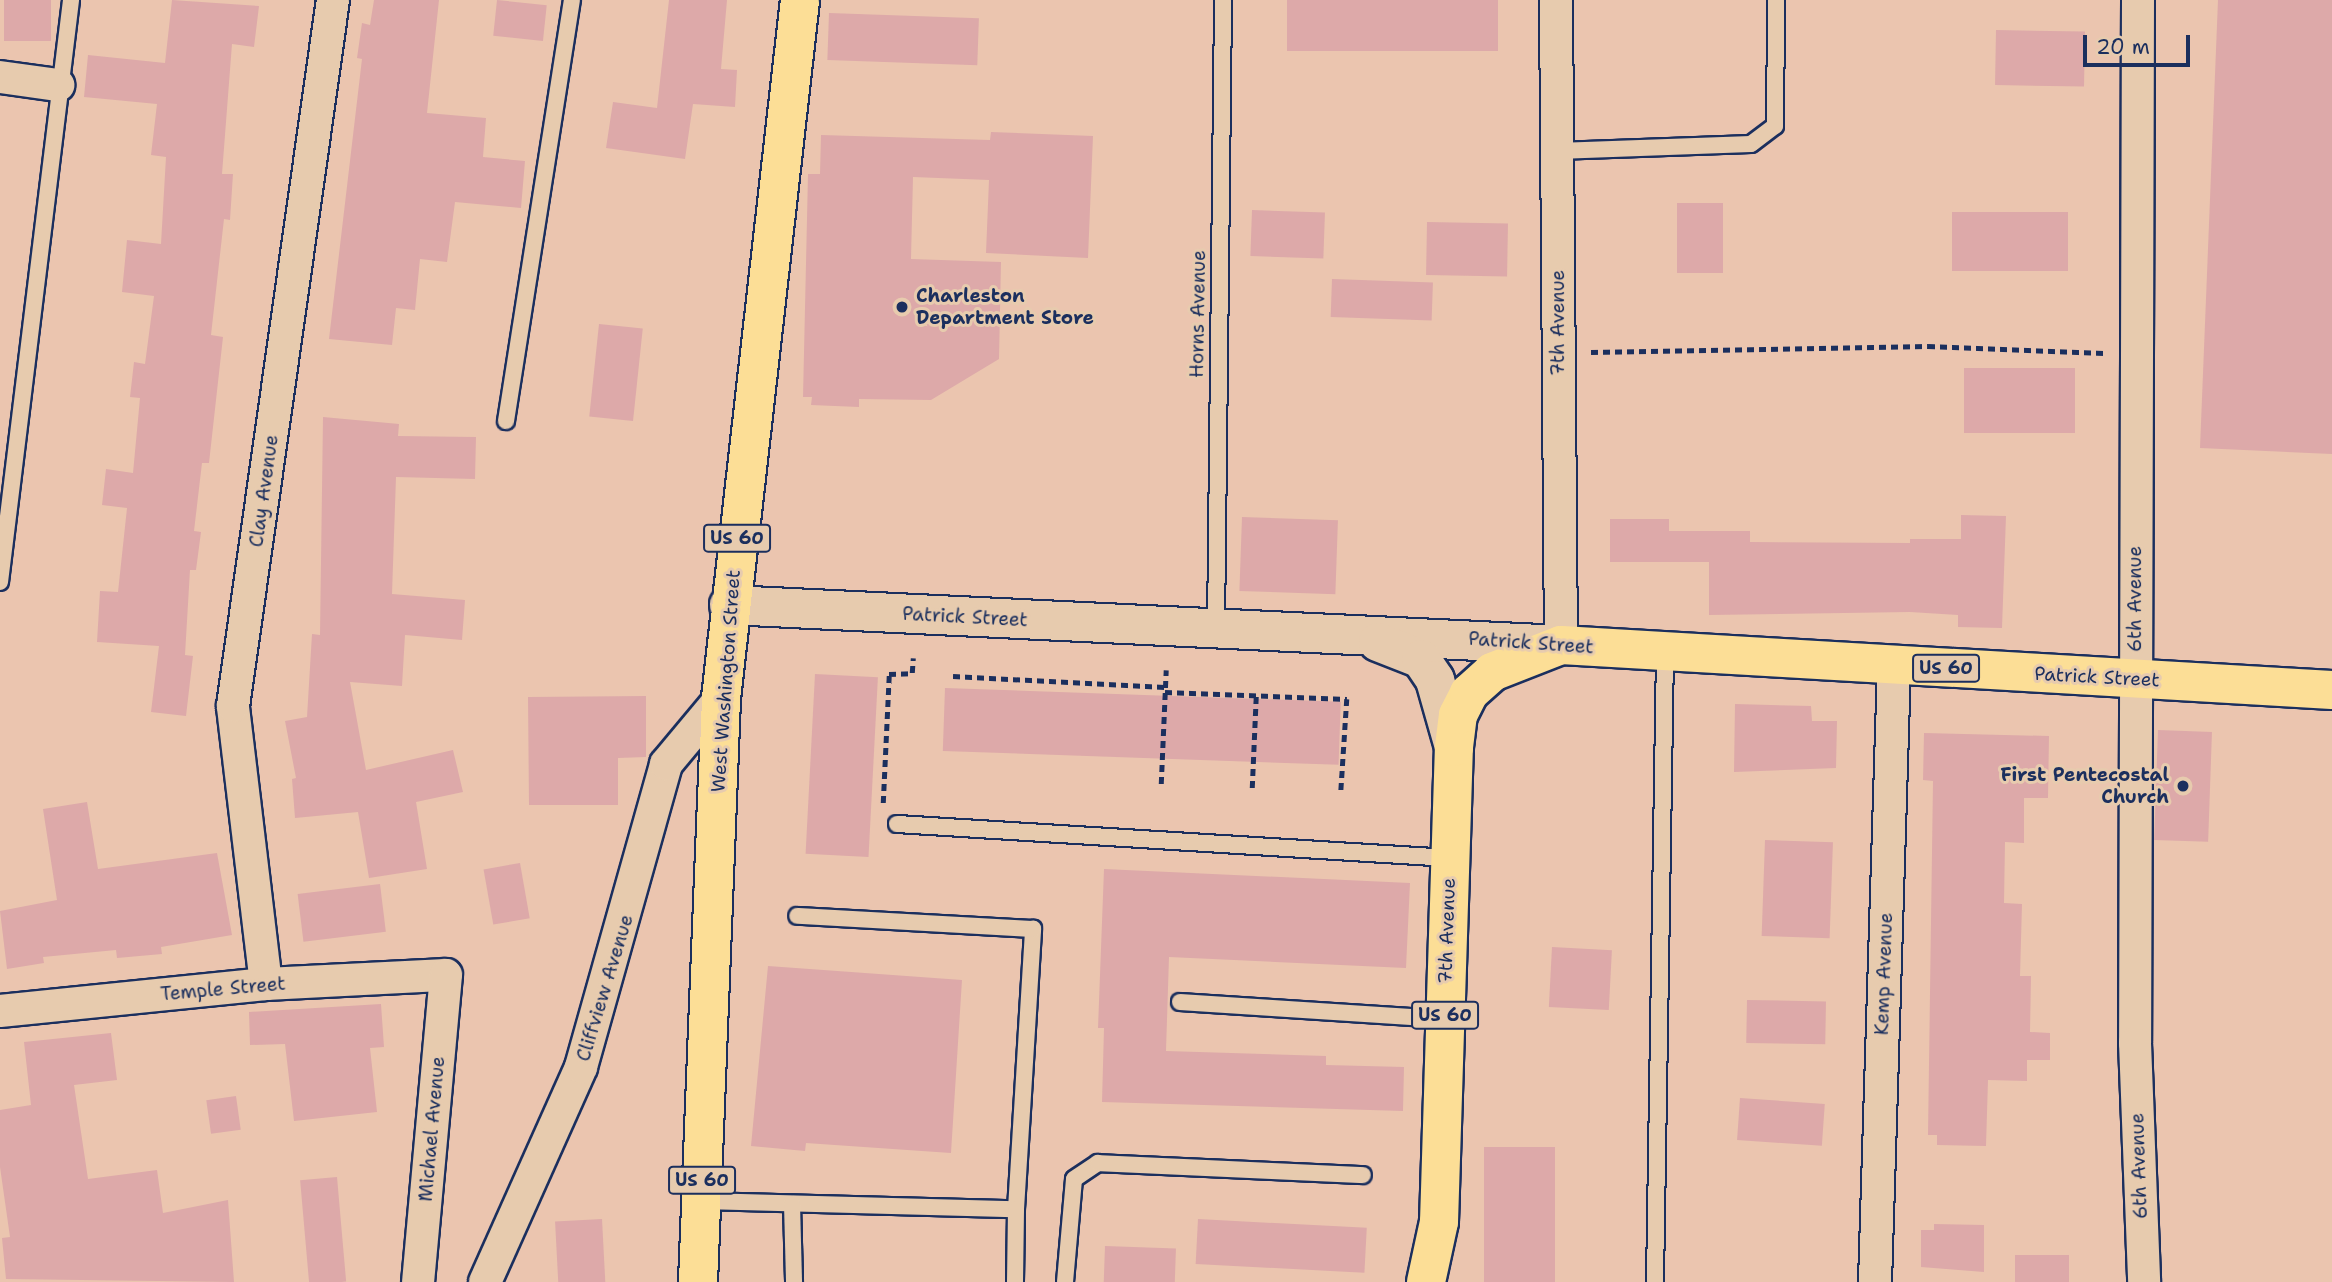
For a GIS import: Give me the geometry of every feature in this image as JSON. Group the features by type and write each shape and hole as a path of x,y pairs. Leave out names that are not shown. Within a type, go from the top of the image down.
{"main road":[{"name":"West Washington Street","path":"698,1282 721,698 729,606 800,0"},
{"name":"Patrick Street","path":"1561,645 2332,690"},
{"name":"US 60","path":"1454,747 1458,715 1469,693 1514,659 1561,645"},
{"name":"7th Avenue","path":"1426,1282 1438,1222 1454,747"}],"street":[{"name":"Clay Avenue","path":"266,984 233,706 333,0"},
{"name":"7th Avenue","path":"1556,0 1561,645"},
{"name":"6th Avenue","path":"2138,0 2135,1043 2144,1282"},
{"path":"0,77 58,85"},
{"name":"Patrick Street","path":"729,606 1216,629 1353,632 1561,645"},
{"name":"7th Avenue","path":"1353,632 1420,659 1435,680 1454,747"},
{"name":"Kemp Avenue","path":"1875,1282 1894,666"},
{"name":"Cliffview Avenue","path":"485,1282 581,1067 667,764 721,698"},
{"name":"Temple Street","path":"0,1011 266,984 446,975"},
{"name":"Michael Avenue","path":"418,1282 446,975"}],"lane":[{"path":"0,582 58,85 71,0"},
{"path":"506,421 572,0"},
{"name":"Horns Avenue","path":"1216,629 1223,0"},
{"path":"1557,151 1751,144 1776,126 1776,0"},
{"path":"1655,1282 1665,651"},
{"path":"897,824 1450,858"},
{"path":"797,916 1033,929 1016,1209 1015,1282"},
{"path":"1180,1002 1445,1019"},
{"path":"1065,1282 1074,1179 1098,1163 1363,1175"},
{"path":"701,1201 1016,1209"},
{"path":"793,1204 794,1282"}],"path":[{"path":"1559,352 1928,346 2135,355"},
{"path":"883,811 889,674 912,673 913,659"},
{"path":"1161,784 1166,670"},
{"path":"954,676 1256,696 1347,699 1341,792"},
{"path":"1252,788 1256,696"}],"building":[{"path":"4,0 51,0 51,41 4,41"},
{"path":"172,0 259,6 254,47 232,44 222,174 233,174 230,220 224,219 211,335 223,337 209,463 202,463 194,531 201,532 196,570 190,570 185,655 193,656 186,716 151,712 159,646 97,642 100,591 118,592 127,508 102,505 106,469 133,473 140,398 130,397 134,362 145,364 154,296 122,292 127,240 161,244 166,157 151,155 157,104 84,97 88,55 165,63"},
{"path":"374,0 439,0 427,113 486,118 483,157 525,161 521,208 455,202 447,262 420,259 415,310 396,308 392,345 329,339 362,59 357,58 362,23 370,25"},
{"path":"497,0 547,5 543,41 493,36"},
{"path":"669,0 727,0 721,69 737,70 735,107 693,104 685,159 606,148 613,102 657,108"},
{"path":"1287,0 1498,0 1498,51 1287,51"},
{"path":"2218,0 2332,0 2332,454 2200,448"},
{"path":"829,13 979,18 977,65 827,60"},
{"path":"1996,30 2085,32 2084,87 1995,85"},
{"path":"991,132 1093,136 1088,258 986,253 989,180 913,177 911,259 1001,262 999,359 931,400 859,399 859,407 811,405 812,397 803,397 808,174 820,174 821,135 990,140"},
{"path":"1677,203 1723,203 1723,273 1677,273"},
{"path":"1252,210 1325,213 1323,259 1250,256"},
{"path":"1952,212 2068,212 2068,271 1952,271"},
{"path":"1427,222 1508,223 1507,276 1426,275"},
{"path":"1332,279 1433,283 1432,321 1331,317"},
{"path":"599,324 643,329 633,421 589,416"},
{"path":"1964,368 2075,368 2075,433 1964,433"},
{"path":"323,417 399,424 398,436 476,437 475,479 396,477 392,594 465,600 462,640 405,635 402,686 350,682 366,770 453,750 463,792 416,802 427,869 369,878 358,812 295,818 292,779 296,778 285,721 307,717 312,634 320,635"},
{"path":"1961,515 2006,516 2002,628 1958,627 1958,615 1910,612 1709,615 1709,562 1610,562 1610,519 1669,519 1669,531 1750,531 1750,542 1910,543 1910,539 1961,539"},
{"path":"1242,517 1338,520 1335,594 1239,591"},
{"path":"815,674 878,677 868,857 806,854"},
{"path":"945,688 1341,702 1339,765 943,751"},
{"path":"646,696 646,757 618,758 618,805 529,805 528,697"},
{"path":"1735,704 1811,706 1812,721 1837,721 1836,768 1734,772"},
{"name":"First Pentecostal Church","path":"2158,730 2212,732 2208,842 2154,840"},
{"path":"1924,733 2049,736 2048,798 2024,798 2024,843 2005,842 2004,903 2022,904 2020,976 2031,976 2030,1032 2050,1033 2050,1060 2027,1060 2027,1081 1988,1080 1986,1146 1937,1145 1937,1135 1928,1135 1933,781 1923,780"},
{"path":"87,802 98,869 217,853 232,935 161,947 162,954 117,958 116,950 43,957 44,963 7,969 0,911 57,900 43,809"},
{"path":"1765,840 1833,842 1830,938 1762,936"},
{"path":"520,863 530,918 493,925 484,869"},
{"path":"1104,869 1410,883 1406,968 1169,957 1166,1051 1326,1056 1326,1065 1404,1067 1403,1111 1102,1102 1104,1028 1098,1028"},
{"path":"380,884 386,932 303,942 298,894"},
{"path":"1552,947 1612,950 1609,1010 1549,1007"},
{"path":"768,966 962,980 951,1153 806,1143 805,1151 751,1146"},
{"path":"1747,1000 1826,1001 1825,1044 1746,1043"},
{"path":"381,1004 384,1047 370,1048 377,1112 294,1121 285,1044 250,1045 249,1012"},
{"path":"111,1033 117,1080 74,1085 88,1179 157,1170 163,1213 228,1200 234,1282 6,1279 2,1238 10,1237 0,1167 0,1110 31,1105 24,1042"},
{"path":"236,1096 241,1130 211,1134 206,1100"},
{"path":"1740,1098 1825,1104 1822,1146 1737,1140"},
{"path":"1484,1147 1555,1147 1555,1282 1484,1282"},
{"path":"337,1177 346,1282 309,1282 300,1180"},
{"path":"602,1219 605,1282 558,1282 555,1221"},
{"path":"1198,1219 1367,1228 1364,1273 1196,1264"},
{"path":"1934,1224 1984,1225 1984,1272 1921,1267 1921,1230 1934,1230"},
{"path":"1105,1246 1176,1248 1175,1282 1104,1282"},
{"path":"2015,1255 2069,1255 2069,1282 2015,1282"}],"place":[{"name":"Charleston Department Store","path":"902,307"},
{"name":"First Pentecostal Church","path":"2183,786"}]}
